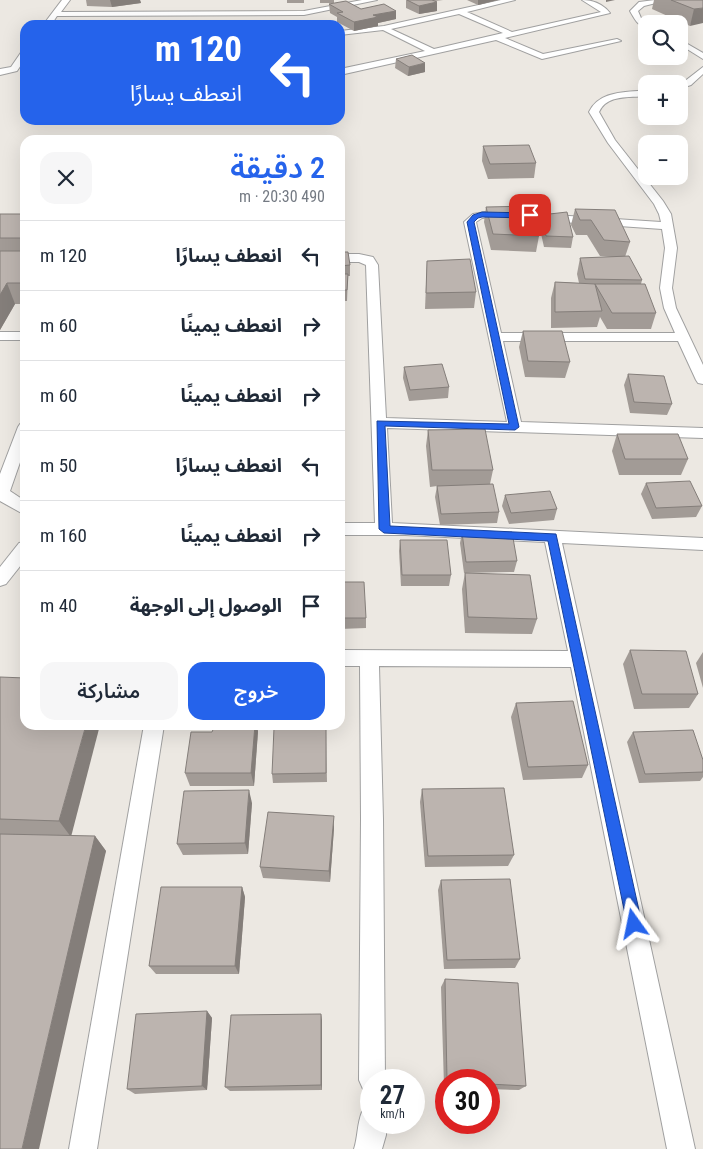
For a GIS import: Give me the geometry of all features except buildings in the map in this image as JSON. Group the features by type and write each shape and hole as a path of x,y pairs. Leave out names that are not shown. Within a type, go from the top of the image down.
{"street":[{"path":"51,20 66,0"},
{"path":"344,0 353,4"},
{"path":"285,20 372,0"},
{"path":"345,32 384,28 462,8 473,8 511,0"},
{"path":"345,71 606,13 603,8 586,0"},
{"path":"638,19 634,11 642,4 656,2"},
{"path":"462,8 512,34"},
{"path":"56,14 200,13 300,17"},
{"path":"200,13 210,20"},
{"path":"384,28 432,52"},
{"path":"496,38 542,57 617,41"},
{"path":"688,47 703,57"},
{"path":"14,69 20,60"},
{"path":"0,72 20,68"},
{"path":"688,83 703,70"},
{"path":"638,94 602,100 595,107 594,112 611,141 666,214 671,248 666,288 670,308 703,380"},
{"path":"515,427 470,222 476,216 492,214 549,216 668,226"},
{"path":"345,258 367,259 372,265 384,529"},
{"path":"0,336 20,336"},
{"path":"495,337 684,337"},
{"path":"380,423 703,433"},
{"path":"20,440 0,493 20,506"},
{"path":"345,529 384,529 703,544"},
{"path":"552,537 681,1149"},
{"path":"0,578 20,554"},
{"path":"345,658 579,658"},
{"path":"369,659 372,819 372,1069"},
{"path":"83,1149 153,730"},
{"path":"368,1149 372,1134"}],"route":[{"path":"530,215 482,214 476,216 470,222 515,427 380,423 384,529 552,537 634,924"}]}
